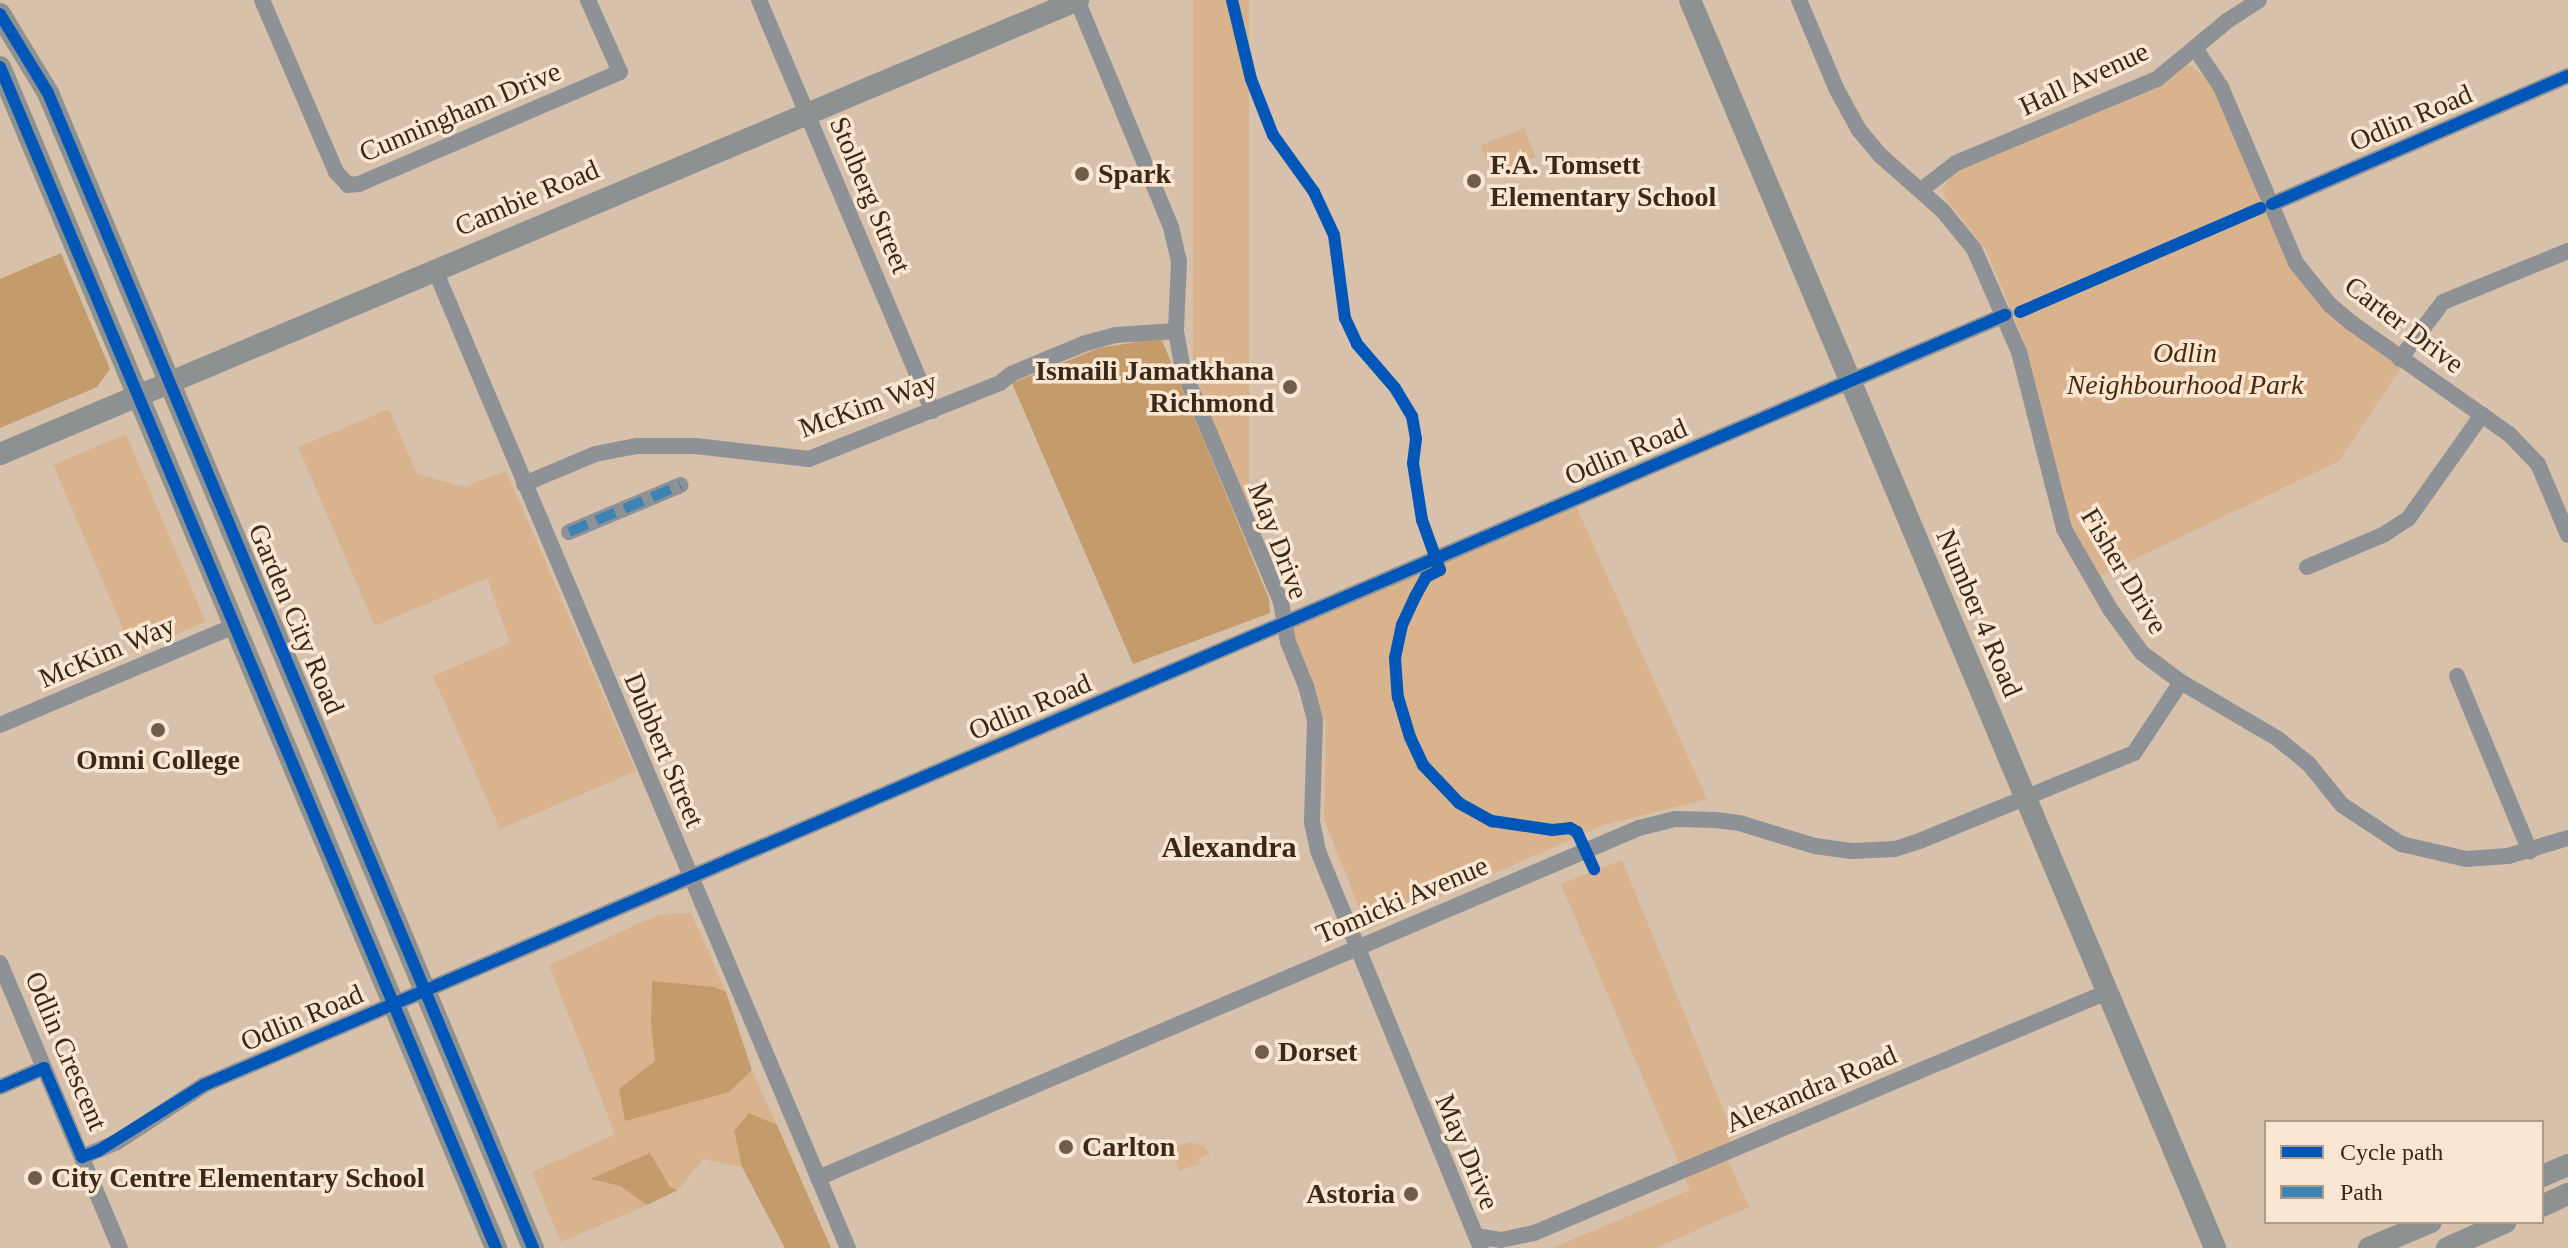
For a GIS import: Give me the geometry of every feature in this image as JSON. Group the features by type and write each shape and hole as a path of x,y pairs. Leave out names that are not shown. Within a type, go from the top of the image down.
{"main road":[{"name":"Cambie Road","path":"0,454 1078,0"},
{"name":"Number 4 Road","path":"1690,0 2215,1248"},
{"name":"Garden City Road","path":"0,14 48,93 533,1248"},
{"path":"0,67 496,1248"},
{"path":"2544,1175 2568,1165"},
{"path":"2544,1205 2568,1194"},
{"path":"2369,1248 2426,1224"},
{"path":"2447,1248 2501,1224"}],"street":[{"name":"Cunningham Drive","path":"262,0 336,172 348,185 359,184 620,72 588,0"},
{"name":"Stolberg Street","path":"759,0 933,411"},
{"name":"May Drive","path":"1078,0 1171,227 1179,261 1176,331 1183,370 1281,602 1284,624 1315,720 1312,822 1318,851 1355,948 1478,1242"},
{"name":"Fisher Drive","path":"1799,0 1837,90 1859,130 1881,156 1921,190 1974,249 2019,352 2054,500 2071,544 2132,642 2150,660 2181,682 2288,746 2308,763 2342,805 2401,844 2466,859 2530,851 2568,838"},
{"name":"Hall Avenue","path":"1921,190 1956,163 2157,79 2259,0"},
{"name":"Carter Drive","path":"2195,48 2221,87 2296,263 2330,305 2400,359 2509,434 2538,464 2568,535"},
{"name":"Odlin Road","path":"2272,204 2568,76"},
{"path":"2400,359 2443,302 2568,251"},
{"name":"Dubbert Street","path":"435,270 689,879 848,1248"},
{"name":"Odlin Road","path":"82,1157 117,1142 204,1085 2005,315"},
{"name":"McKim Way","path":"524,484 595,454 637,446 695,446 809,459 933,411 1086,343 1116,335 1176,331"},
{"path":"2307,567 2383,535 2408,519 2482,415"},
{"path":"569,532 681,485"},
{"name":"McKim Way","path":"0,725 234,626"},
{"path":"2457,676 2530,851"},
{"name":"Tomicki Avenue","path":"818,1178 1639,828 1675,819 1739,823 1815,846 1872,852 1922,840 2134,753 2181,682"},
{"name":"Odlin Crescent","path":"0,963 120,1248"},
{"name":"Alexandra Road","path":"1478,1242 1534,1233 2107,992"},
{"path":"0,1087 44,1068"},
{"name":"Alexandra Road","path":"1514,1248 1534,1233"}],"green space":[{"path":"1193,0 1249,0 1249,597 1193,597"},
{"name":"Odlin Neighbourhood Park","path":"2188,65 2210,80 2291,263 2402,366 2339,461 2096,578 2070,523 2023,339 1986,250 1944,196 1943,188 1955,169 2160,83"},
{"path":"1524,128 1536,157 1492,174 1480,146"},
{"path":"389,409 417,474 464,487 506,471 636,771 500,829 433,676 510,643 487,578 375,626 298,447"},
{"path":"126,434 206,622 133,653 53,465"},
{"path":"1575,504 1707,799 1604,825 1368,929 1324,820 1326,723 1286,630"},
{"path":"1622,860 1734,1136 1723,1149 1749,1207 1656,1248 1552,1248 1690,1190 1561,884"},
{"path":"691,913 726,992 713,987 651,1024 655,1061 619,1089 727,1092 752,1070 777,1125 749,1114 734,1132 742,1167 703,1159 678,1190 592,1180 620,1186 647,1205 561,1242 532,1172 615,1134 549,965 657,915"},
{"path":"1190,1142 1204,1146 1209,1154 1197,1160 1200,1163 1179,1171 1172,1148"}],"shaded area":[{"path":"61,253 110,369 97,387 0,428 0,279"},
{"path":"1161,338 1269,599 1270,613 1133,664 1012,383 1099,348"},
{"path":"652,981 714,987 726,992 752,1070 729,1092 625,1121 619,1089 655,1061 651,1024"},
{"path":"749,1113 777,1125 831,1248 785,1248 742,1167 734,1131"},
{"path":"650,1153 670,1187 678,1190 647,1205 620,1186 590,1179"}],"marked path":[{"path":"569,532 681,485"}],"cycle path":[{"path":"1232,0 1251,79 1273,135 1314,192 1334,235 1345,318 1357,344 1395,388 1412,416 1416,439 1413,463 1422,520 1440,570 1426,577 1415,597 1402,625 1395,658 1398,697 1410,737 1423,765 1459,803 1492,821 1552,830 1570,828 1577,832 1594,869"},
{"path":"0,14 48,93 533,1248"},
{"path":"0,67 496,1248"},
{"path":"2272,204 2568,76"},
{"path":"2020,312 2260,208"},
{"path":"0,1087 44,1068 82,1157 98,1151 204,1085 2005,315"}],"place":[{"name":"Spark","path":"1082,174"},
{"name":"F.A. Tomsett Elementary School","path":"1474,181"},
{"name":"Ismaili Jamatkhana Richmond","path":"1290,387"},
{"name":"Omni College","path":"158,730"},
{"name":"Dorset","path":"1262,1052"},
{"name":"Carlton","path":"1066,1147"},
{"name":"City Centre Elementary School","path":"35,1178"},
{"name":"Astoria","path":"1411,1194"}],"district":[{"name":"Alexandra","path":"1229,847"}]}
